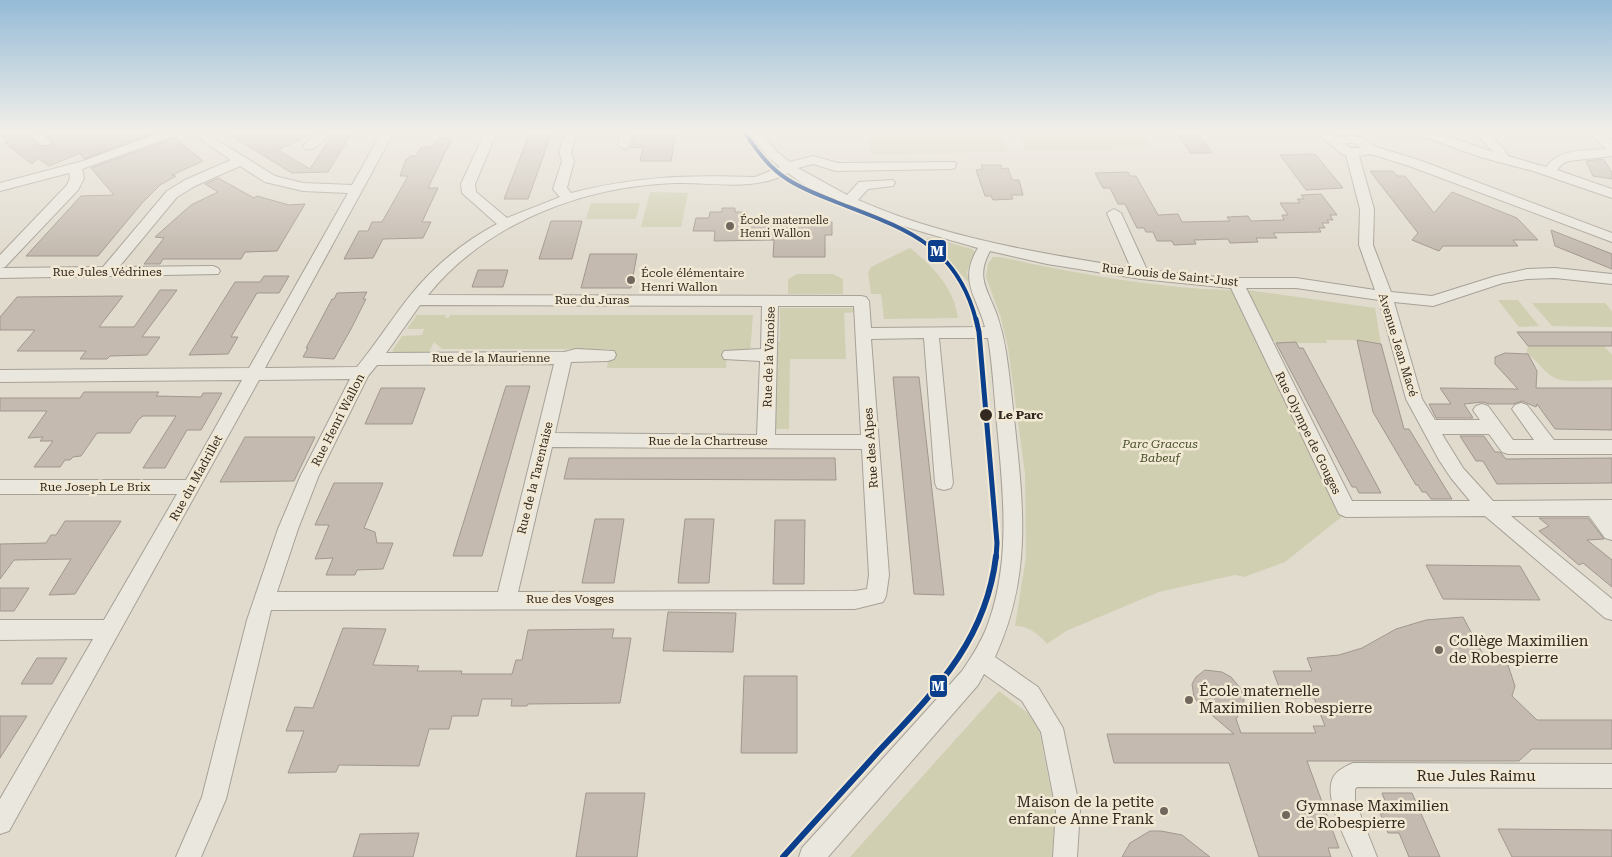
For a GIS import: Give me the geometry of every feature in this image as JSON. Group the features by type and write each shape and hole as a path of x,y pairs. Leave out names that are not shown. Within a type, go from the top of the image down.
{"street":[{"path":"0,187 58,172"},
{"path":"0,264 72,187 77,178 75,172"},
{"path":"107,272 172,194 190,183 215,172"},
{"path":"258,172 270,179 303,187 357,189"},
{"name":"Rue du Madrillet","path":"0,822 366,172"},
{"path":"473,172 468,184 469,192 506,224"},
{"path":"565,172 560,190 568,199"},
{"name":"Rue Henri Wallon","path":"188,857 214,799 257,620 288,529 310,475 361,373 374,359 414,300 458,256 506,224 534,211 568,199 619,186 663,180 755,181 768,179 783,172"},
{"name":"Rue Louis de Saint-Just","path":"793,172 802,178 850,200 890,216 986,246 1047,259 1142,274 1236,283 1296,283 1433,301 1501,279 1527,274 1555,273 1612,279"},
{"name":"Avenue Jean Macé","path":"1357,172 1367,209 1366,245 1389,308 1414,399 1429,427 1457,473 1488,508 1612,611"},
{"path":"1438,172 1612,238"},
{"path":"1549,172 1612,194"},
{"path":"850,200 864,184 888,184"},
{"path":"1114,212 1142,274"},
{"path":"810,857 970,678 983,661 996,633 1014,552 1013,487 998,350 991,319 978,288 975,274 979,258 986,246"},
{"name":"Rue Jules Védrines","path":"0,273 213,272"},
{"name":"Rue Olympe de Gouges","path":"1236,283 1346,509 1488,508"},
{"name":"Rue du Juras","path":"414,300 770,301"},
{"name":"Rue de la Vanoise","path":"766,442 770,301 861,301"},
{"name":"Rue des Alpes","path":"861,301 879,575 876,596"},
{"path":"931,332 944,483"},
{"path":"863,334 994,333"},
{"name":"Rue de la Maurienne","path":"374,359 564,358 576,355 608,355"},
{"path":"730,355 769,355"},
{"name":"Rue de la Tarentaise","path":"506,599 564,358"},
{"path":"0,376 361,373"},
{"path":"1521,409 1549,447"},
{"path":"1482,410 1508,447 1601,444"},
{"path":"1429,427 1493,427"},
{"name":"Rue de la Chartreuse","path":"544,440 871,442"},
{"name":"Rue Joseph Le Brix","path":"0,487 190,487"},
{"path":"1488,508 1604,508 1612,532"},
{"name":"Rue des Vosges","path":"264,601 506,599 855,600 876,596"},
{"path":"0,630 110,629"},
{"path":"983,661 1030,694 1052,728 1068,810 1065,857"},
{"name":"Rue Jules Raimu","path":"1365,857 1343,801 1343,783 1354,775 1612,776"}],"green space":[{"path":"650,192 688,193 681,227 641,227"},
{"path":"591,203 640,203 636,219 586,219"},
{"path":"931,237 972,249 975,252 967,272 969,283 945,256 925,240"},
{"path":"910,248 927,262 941,278 952,297 958,318 884,319 881,294 871,294 868,272 871,267"},
{"name":"Parc Graccus Babeuf","path":"993,257 1143,283 1231,290 1344,515 1285,562 1244,577 1235,575 1159,592 1066,631 1047,644 1033,631 1015,626 1026,557 1025,473 1008,348 1001,318 986,277 988,264"},
{"path":"797,274 833,274 843,279 843,294 788,294 788,279"},
{"path":"1248,290 1375,308 1381,344 1353,340 1326,340 1327,343 1276,343 1274,340 1270,340 1251,302"},
{"path":"1498,300 1518,300 1539,326 1519,327"},
{"path":"1532,303 1605,303 1612,311 1612,327 1552,326"},
{"path":"780,308 856,308 856,312 844,313 846,359 790,359 789,429 774,429 776,343 780,341"},
{"path":"417,315 446,315 445,318 449,318 450,315 753,315 750,354 727,354 726,368 607,368 610,349 442,349 434,342 428,354 392,351 402,336 422,335 424,329 407,329"},
{"path":"1528,346 1604,346 1612,355 1612,380 1572,381 1553,377 1526,354"},
{"path":"999,691 1028,713 1039,729 1055,812 1052,857 850,857"}],"building":[{"path":"94,172 179,172 172,175 176,176 160,185 142,203 98,256 26,256 81,196 114,195"},
{"path":"290,172 328,172 328,172"},
{"path":"401,172 436,172 428,188 438,188 422,222 431,222 423,238 383,239 373,258 344,259 359,231 368,231 372,222 382,222 408,176 400,176"},
{"path":"514,172 538,172 528,199 504,199"},
{"path":"977,172 1009,172 1012,180 1019,180 1023,195 1011,195 1013,199 993,200 991,196 985,196"},
{"path":"1128,172 1130,176 1136,176 1158,215 1178,214 1182,222 1230,221 1227,217 1248,216 1251,221 1284,220 1282,215 1288,215 1280,203 1300,203 1297,199 1304,199 1301,195 1321,194 1337,215 1330,215 1333,220 1327,220 1329,223 1322,223 1325,228 1319,228 1321,232 1273,233 1277,238 1256,238 1258,242 1230,243 1228,239 1194,240 1196,244 1174,245 1172,241 1157,241 1153,232 1146,232 1144,228 1137,228 1125,204 1118,204 1110,188 1103,188 1095,173"},
{"path":"1293,172 1330,172 1343,188 1306,190"},
{"path":"1371,172 1394,172 1397,176 1405,176 1434,213 1452,192 1517,218 1538,240 1513,240 1518,246 1443,246 1439,251 1412,240 1418,233"},
{"path":"1591,172 1612,172 1612,179 1593,176"},
{"path":"218,178 254,198 257,196 289,205 305,204 277,251 245,252 241,259 163,259 160,264 144,264 164,238 155,237 191,205 218,192 205,184"},
{"path":"722,208 735,208 735,212 747,212 746,224 832,222 832,235 825,235 825,257 773,257 774,240 714,241 715,231 693,231 696,218 709,218 710,212 722,212"},
{"path":"551,221 582,221 572,259 539,259"},
{"path":"1551,230 1612,254 1612,269 1555,246"},
{"path":"590,254 637,254 631,288 581,288"},
{"path":"478,270 508,270 503,287 472,287"},
{"path":"264,276 289,276 279,293 257,293 231,337 238,337 228,354 189,355 235,282 260,282"},
{"path":"160,290 177,290 142,337 160,337 147,355 110,356 107,359 80,359 86,351 17,351 35,330 0,330 0,317 17,297 123,296 99,327 134,327"},
{"path":"367,292 363,299 366,299 334,359 303,357 332,299 334,299 337,293"},
{"path":"1517,332 1612,332 1612,346 1528,346"},
{"path":"1357,340 1381,344 1404,429 1409,429 1452,499 1431,499 1426,492 1422,492 1418,485 1416,485 1373,412"},
{"path":"1296,342 1299,348 1303,348 1381,493 1359,493 1356,487 1352,487 1276,343"},
{"path":"1505,353 1528,354 1537,371 1536,388 1612,388 1612,430 1555,429 1537,404 1536,407 1522,401 1513,404 1489,404 1483,402 1464,404 1473,418 1436,418 1429,404 1451,404 1440,388 1518,389 1495,364 1495,357"},
{"path":"893,377 919,377 944,595 914,594"},
{"path":"506,386 530,386 482,556 453,556"},
{"path":"381,388 425,388 412,424 365,424"},
{"path":"84,392 159,392 156,396 201,397 203,393 222,393 201,430 187,430 165,468 143,468 176,416 143,416 138,420 130,433 97,433 81,456 65,460 60,467 34,467 53,441 40,441 43,437 28,438 47,411 0,411 0,398 80,398"},
{"path":"1460,436 1484,436 1495,452 1500,452 1506,459 1612,458 1612,483 1497,484 1483,461 1476,461"},
{"path":"245,437 315,437 294,481 220,482"},
{"path":"569,458 835,458 836,480 564,479"},
{"path":"334,483 383,483 364,528 375,532 377,543 393,543 383,569 357,570 355,575 326,575 333,558 315,559 329,525 315,525"},
{"path":"1539,518 1588,518 1604,539 1587,540 1612,560 1612,587 1583,563 1579,565 1539,531 1549,526"},
{"path":"595,519 624,519 614,583 582,583"},
{"path":"685,519 714,519 709,583 678,583"},
{"path":"775,520 805,520 804,584 773,584"},
{"path":"65,521 121,521 75,594 49,595 71,559 14,560 0,579 0,544 46,543 51,535 56,535"},
{"path":"1426,565 1520,566 1540,600 1443,599"},
{"path":"0,588 29,588 14,611 0,611"},
{"path":"668,612 736,613 733,652 663,651"},
{"path":"1463,617 1487,662 1508,665 1515,686 1512,696 1537,720 1612,720 1612,749 1532,749 1519,761 1307,761 1339,848 1328,848 1331,857 1259,857 1229,763 1114,763 1107,734 1234,734 1200,705 1194,697 1192,684 1196,677 1205,670 1222,672 1231,677 1241,689 1244,699 1243,708 1236,719 1241,733 1316,733 1313,726 1325,726 1314,698 1283,698 1273,671 1312,671 1307,658 1339,655 1362,648 1396,629 1426,620"},
{"path":"343,628 386,629 373,665 419,666 417,671 462,671 461,674 512,674 516,660 522,660 528,630 614,629 612,638 631,638 620,703 528,704 527,706 511,706 512,699 482,699 478,716 452,716 449,729 429,729 419,766 339,765 336,772 288,773 304,731 286,731 295,707 313,708"},
{"path":"37,658 67,658 52,684 21,684"},
{"path":"744,676 797,676 797,753 741,753"},
{"path":"0,716 27,716 0,758"},
{"path":"586,793 645,793 637,857 576,857"},
{"path":"1382,793 1412,793 1440,857 1409,857 1399,833 1388,833 1380,813 1390,813"},
{"path":"1498,829 1612,830 1612,857 1512,857"},
{"path":"1150,831 1182,835 1210,857 1122,857 1130,843"},
{"path":"419,833 413,857 353,857 360,834"}],"transit line":[{"name":"M","path":"779,172 787,179 816,194 910,232 936,250 958,275 969,296 979,332 997,543 989,595 978,624 962,654 930,695 783,857"}],"place":[{"name":"École maternelle Henri Wallon","path":"730,226"},
{"name":"École élémentaire Henri Wallon","path":"631,280"},
{"name":"Le Parc","path":"986,415"},
{"name":"Collège Maximilien de Robespierre","path":"1439,650"},
{"name":"École maternelle Maximilien Robespierre","path":"1189,700"},
{"name":"Maison de la petite enfance Anne Frank","path":"1164,811"},
{"name":"Gymnase Maximilien de Robespierre","path":"1286,815"}]}
